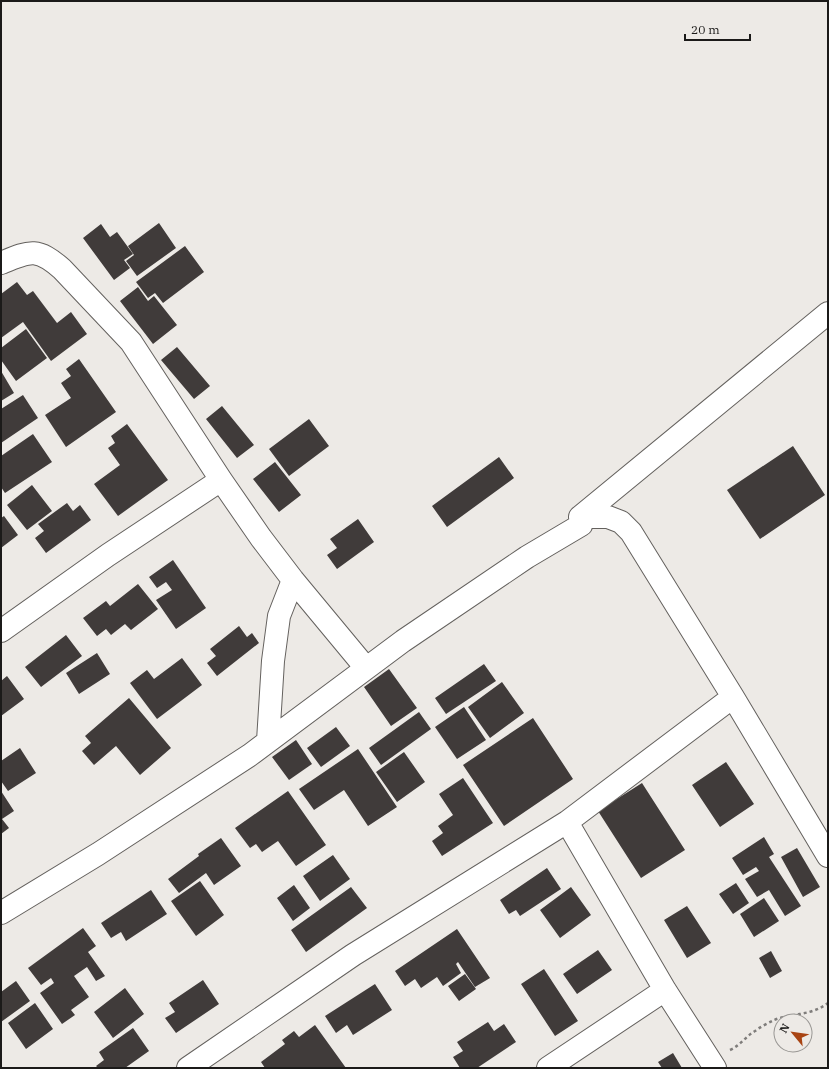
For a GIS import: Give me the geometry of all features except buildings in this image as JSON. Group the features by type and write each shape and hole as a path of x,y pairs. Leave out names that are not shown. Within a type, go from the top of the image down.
{"street":[{"path":"1,263 33,252 53,261 131,342 221,480 261,538 292,580 366,668"},
{"path":"580,516 828,313"},
{"path":"1,631 108,555 221,480"},
{"path":"1,914 98,854 250,755 403,641 527,557 581,525 580,516"},
{"path":"580,516 608,517 621,522 631,532 733,696 828,856"},
{"path":"268,741 279,616 292,580"},
{"path":"188,1068 353,955 567,822 733,696"},
{"path":"567,822 665,990 712,1064"},
{"path":"548,1068 665,990"}],"path":[{"path":"712,1064 739,1045 754,1031 775,1020 804,1014 822,1008 828,1003"}]}
